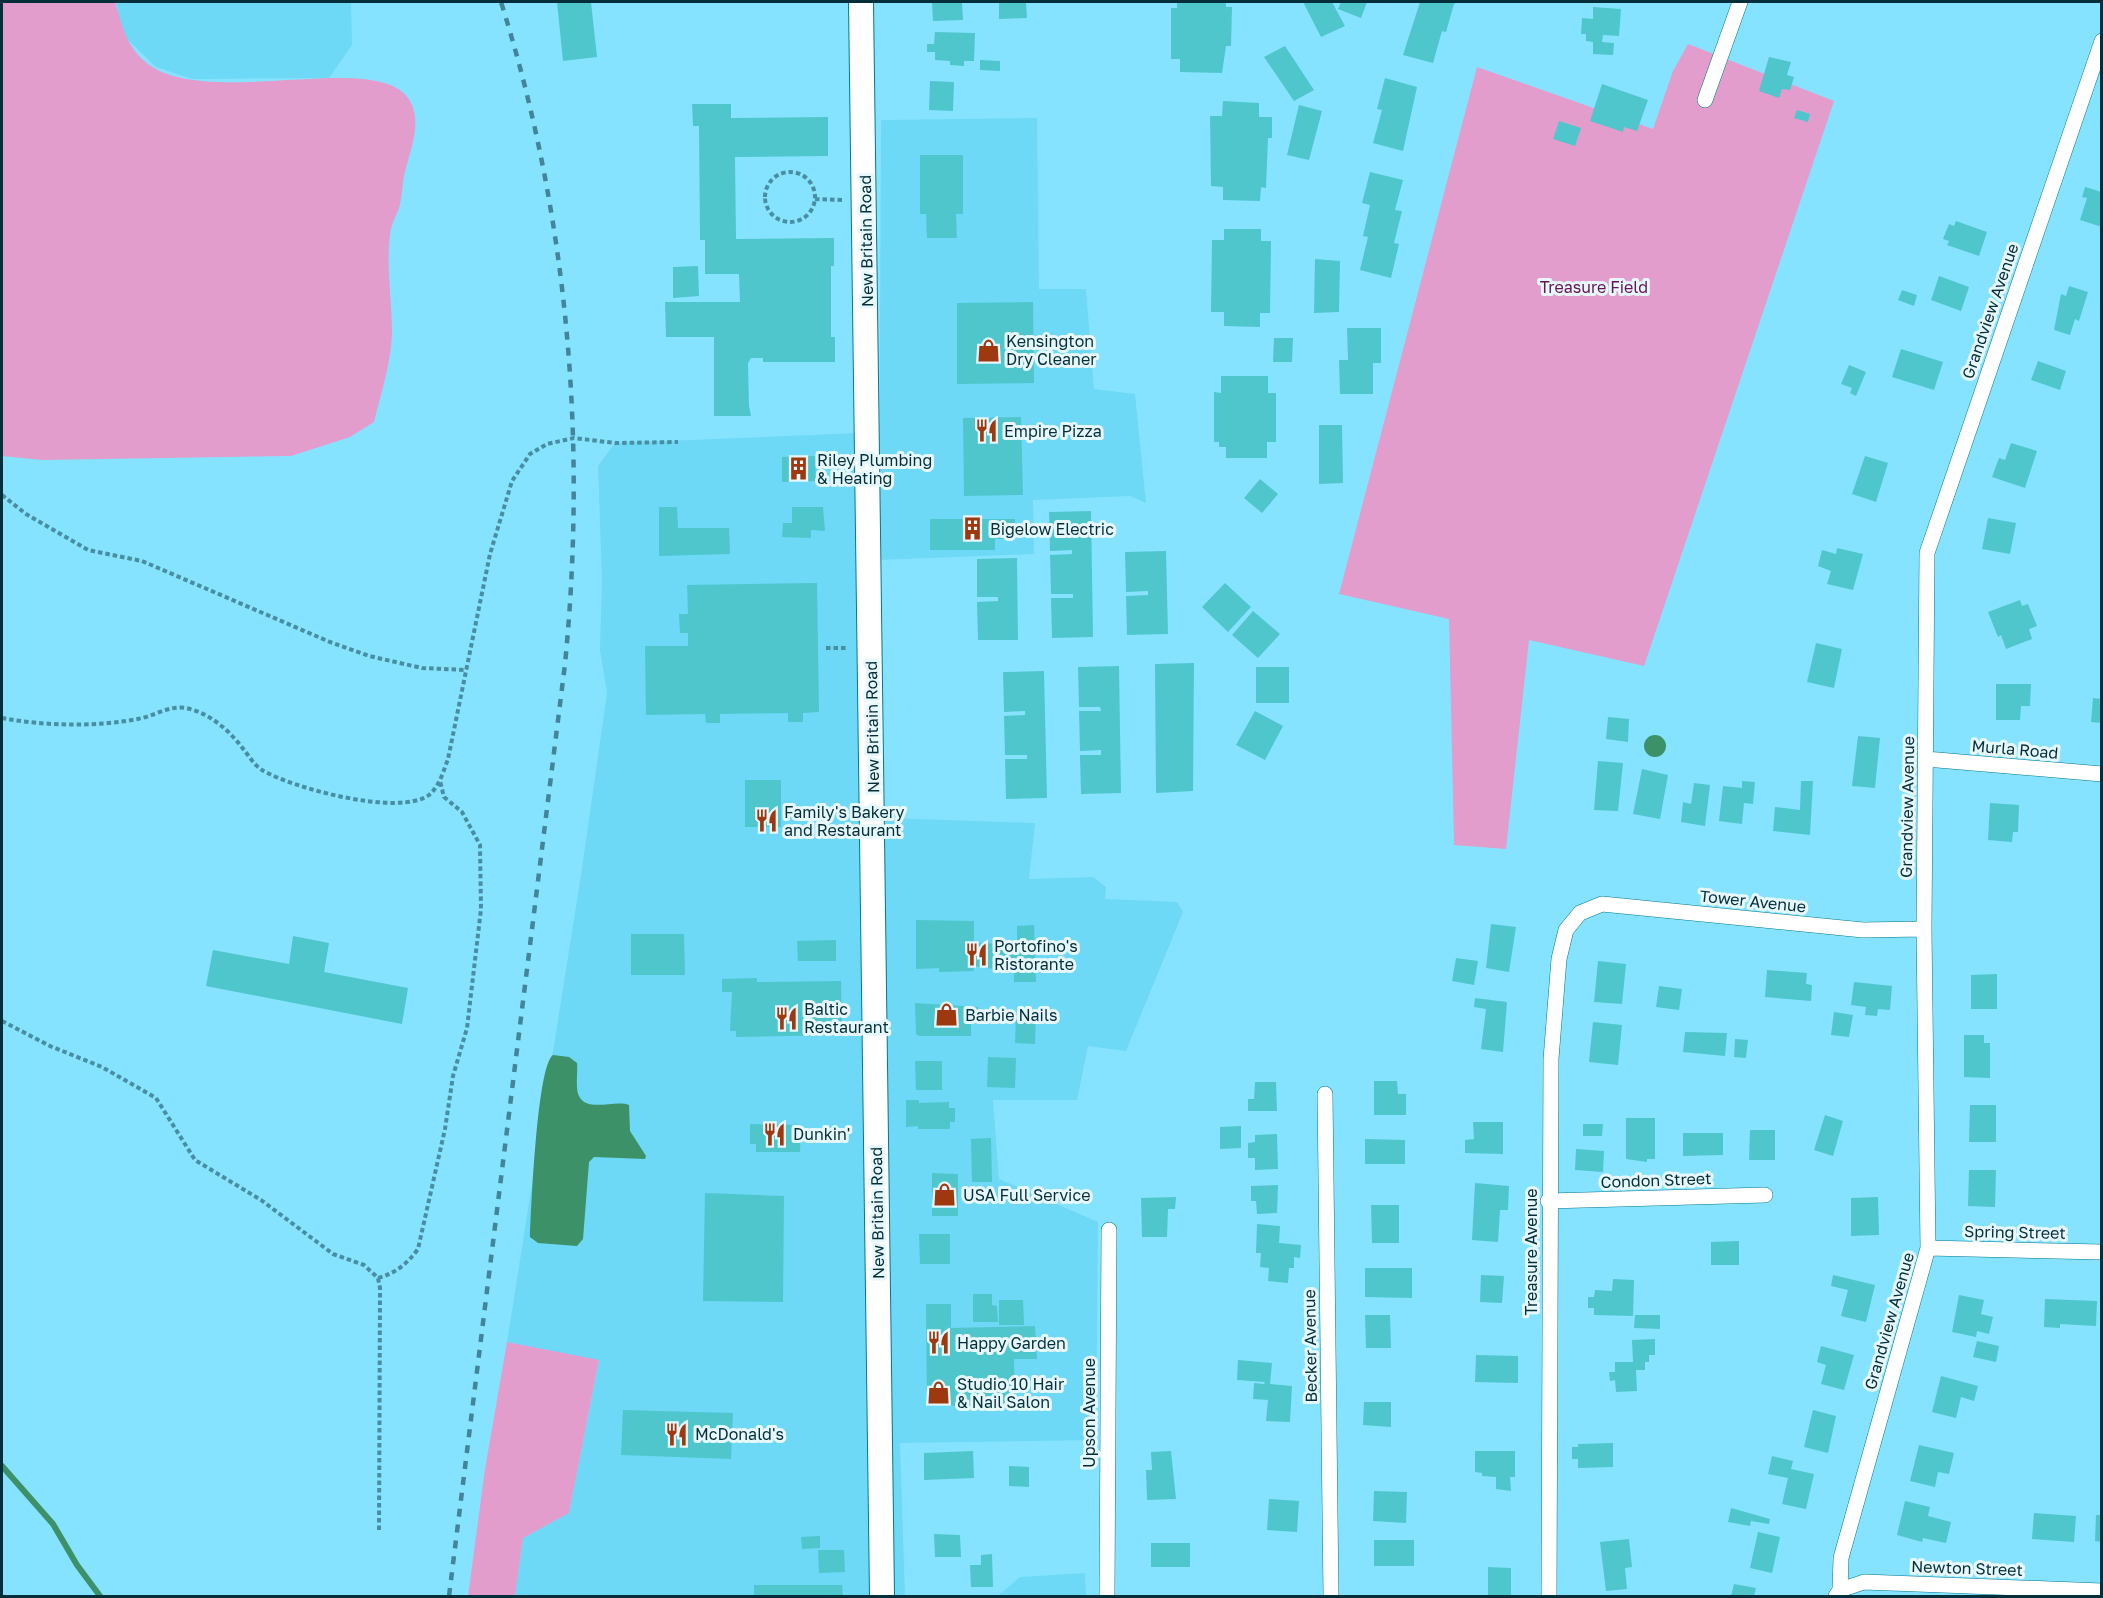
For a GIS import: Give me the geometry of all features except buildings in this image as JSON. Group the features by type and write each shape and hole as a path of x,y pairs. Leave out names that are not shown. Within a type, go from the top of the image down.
{"main road":[{"name":"New Britain Road","path":"861,2 882,1596"}],"street":[{"path":"1705,100 1740,2"},
{"name":"Grandview Avenue","path":"1838,1593 1841,1558 1928,1248 1924,929 1927,553 2102,41"},
{"name":"Murla Road","path":"1926,759 2102,774"},
{"name":"Tower Avenue","path":"1580,913 1602,904 1863,930 1924,929"},
{"name":"Treasure Avenue","path":"1549,1596 1548,1201 1551,1059 1559,959 1566,930 1580,913"},
{"name":"Becker Avenue","path":"1325,1094 1331,1596"},
{"name":"Condon Street","path":"1548,1201 1765,1195"},
{"name":"Upson Avenue","path":"1107,1596 1109,1230"},
{"name":"Spring Street","path":"1928,1248 2102,1252"},
{"name":"Newton Street","path":"1838,1593 1864,1582 2102,1591"}],"path":[{"path":"787,172 795,172 810,182 815,199 810,213 804,218 788,223 780,221 768,211 764,195 771,179 787,172"},
{"path":"815,199 846,200"},
{"path":"2,718 36,722 99,723 138,719 165,710 183,708 204,714 235,738 260,770 297,784 371,803 403,803 429,795 440,780 448,759 490,554 512,481 530,454 547,444 574,438 615,443 678,442"},
{"path":"2,495 26,514 88,550 142,561 330,642 369,656 422,668 466,670"},
{"path":"826,648 849,648"},
{"path":"378,1278 408,1263 418,1249 445,1129 453,1076 467,1028 481,909 480,845 462,812 444,797 440,780"},
{"path":"2,1021 50,1046 102,1067 156,1098 195,1160 261,1200 333,1254 364,1265 378,1278 380,1288 380,1532"}],"shaded area":[{"path":"116,2 351,2 352,45 329,78 192,79 156,67 124,36"},
{"path":"1037,118 1039,289 1086,289 1094,389 1135,394 1146,503 1130,496 1033,500 1034,554 879,560 881,120"},
{"path":"859,433 860,817 1035,823 1029,879 1093,877 1106,887 1105,899 1177,902 1183,912 1126,1051 1088,1046 1077,1100 993,1100 999,1179 1098,1222 1096,1440 900,1443 905,1596 515,1596 523,1538 569,1513 599,1361 507,1342 581,875 607,693 600,650 602,579 598,466 615,443"},
{"path":"1655,735 1663,738 1666,746 1663,754 1655,757 1647,754 1644,746 1647,738"},
{"path":"553,1055 569,1057 577,1063 577,1089 583,1101 595,1105 617,1103 629,1105 630,1131 646,1156 645,1159 594,1157 589,1162 583,1239 577,1246 538,1243 530,1237 539,1110 547,1065"},
{"path":"1085,1573 1086,1596 998,1596 1020,1577"}],"green space":[{"path":"2,2 115,2 124,32 135,51 141,58 167,74 202,81 363,79 392,86 410,101 415,119 414,138 389,246 392,321 390,356 374,422 350,437 291,456 42,460 2,456"},
{"name":"Treasure Field","path":"1688,44 1834,101 1644,666 1529,640 1506,849 1454,845 1449,619 1339,594 1477,67 1653,129 1673,71"},
{"path":"507,1342 599,1360 569,1513 523,1538 515,1596 468,1596 485,1469"}],"waterway":[{"path":"2,1466 53,1524 77,1565 100,1596"}],"railway":[{"path":"449,1596 565,664 574,496 572,413 566,329 556,246 542,164 524,82 501,2"}],"place":[{"name":"Kensington Dry Cleaner","path":"988,350"},
{"name":"Empire Pizza","path":"986,431"},
{"name":"Riley Plumbing & Heating","path":"799,469"},
{"name":"Bigelow Electric","path":"972,529"},
{"name":"Family's Bakery and Restaurant","path":"766,821"},
{"name":"Portofino's Ristorante","path":"976,955"},
{"name":"Barbie Nails","path":"947,1015"},
{"name":"Baltic Restaurant","path":"786,1018"},
{"name":"Dunkin'","path":"775,1134"},
{"name":"USA Full Service","path":"945,1195"},
{"name":"Happy Garden","path":"939,1343"},
{"name":"Studio 10 Hair & Nail Salon","path":"939,1393"},
{"name":"McDonald's","path":"677,1434"}]}
